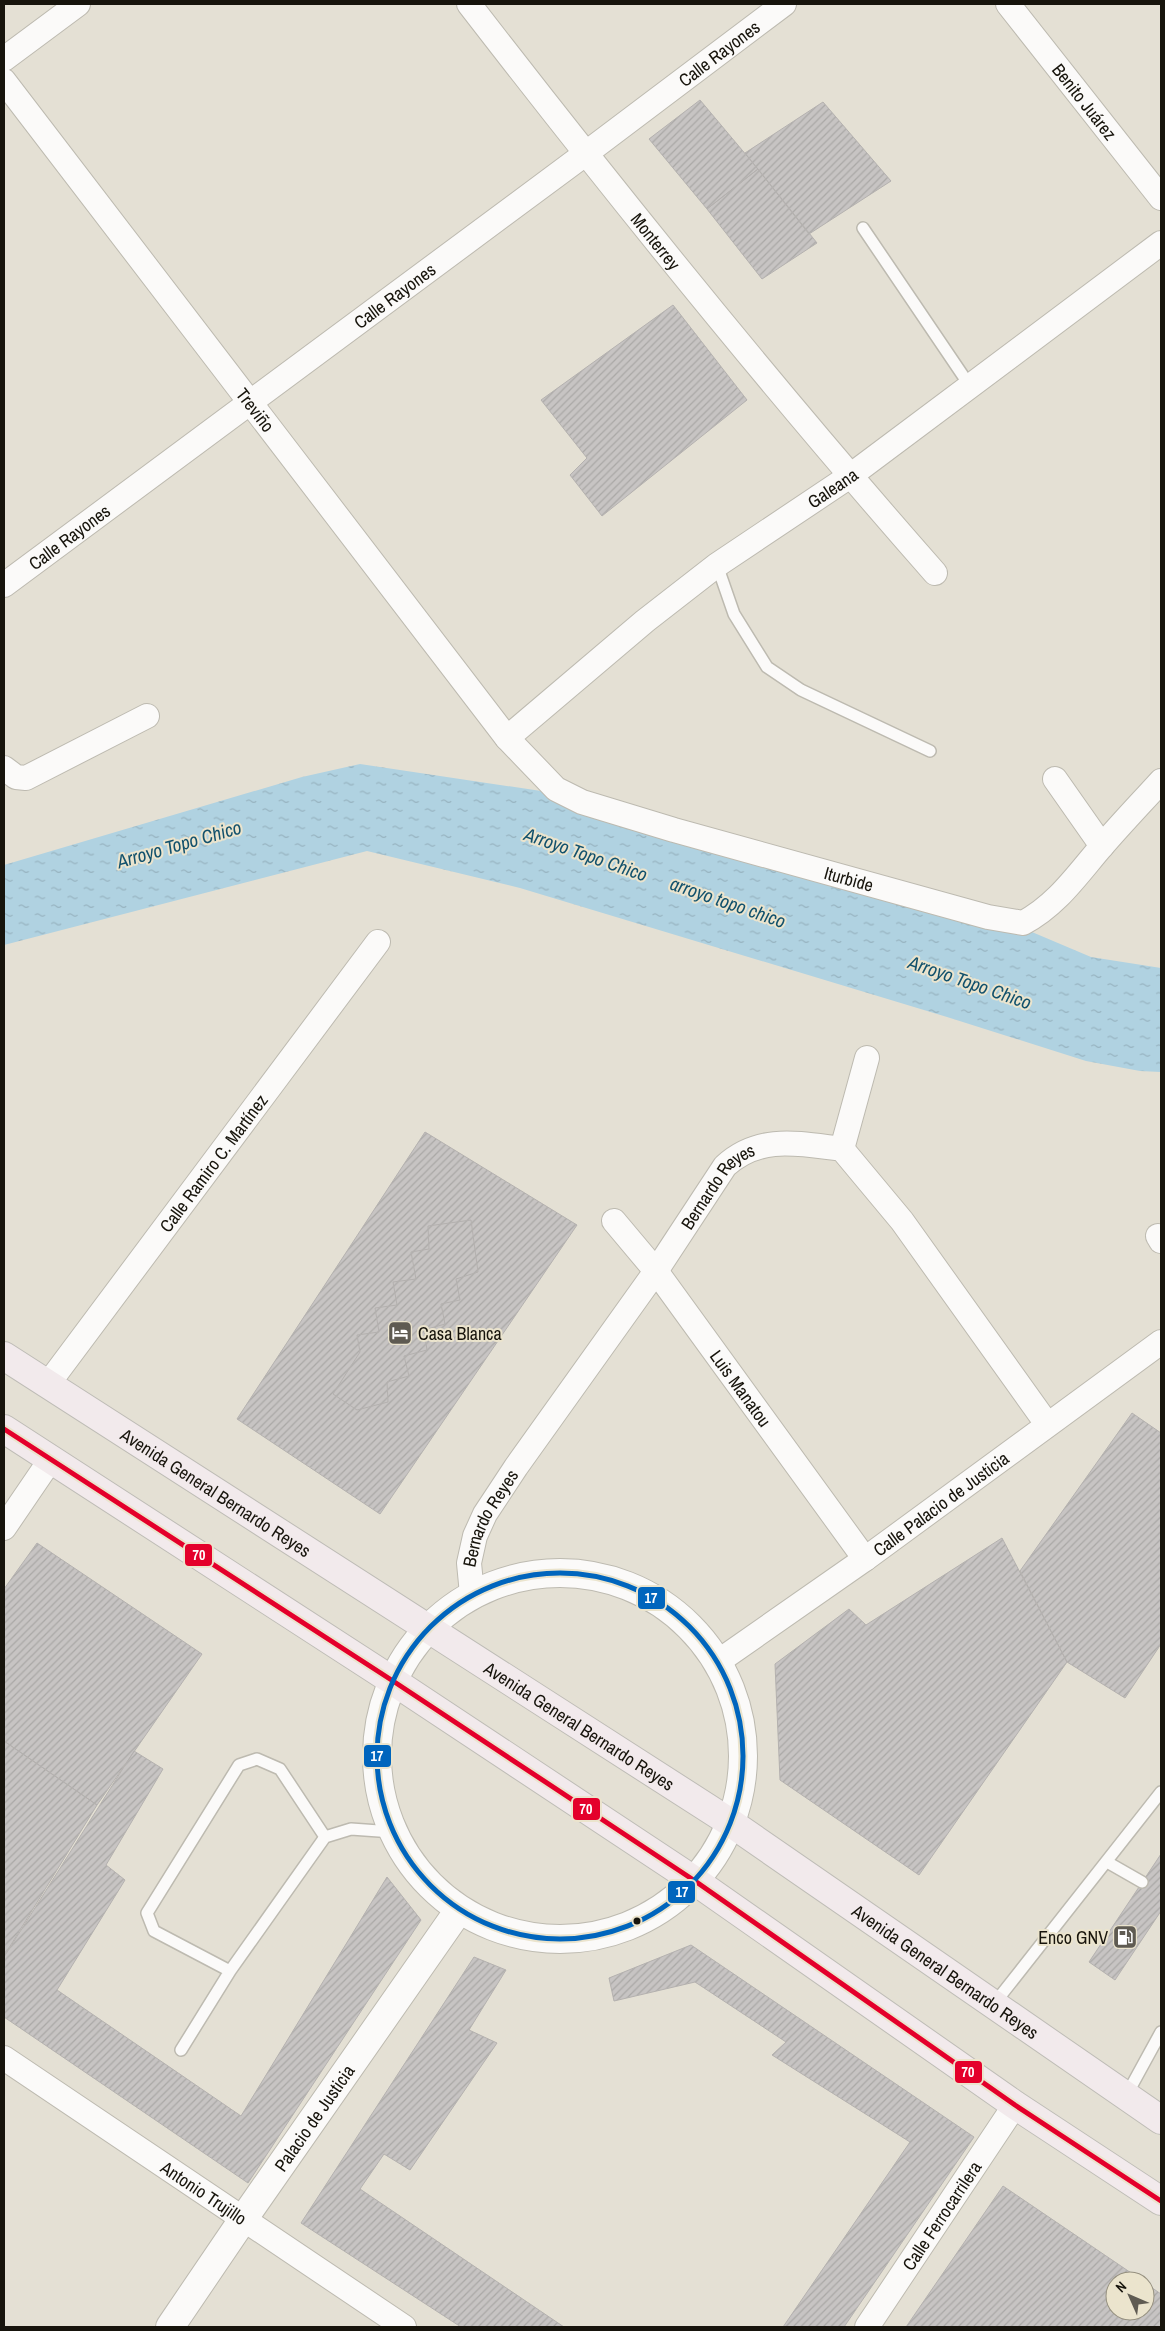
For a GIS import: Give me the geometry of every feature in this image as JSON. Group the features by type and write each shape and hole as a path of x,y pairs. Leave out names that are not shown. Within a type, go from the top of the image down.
{"main road":[{"name":"Avenida General Bernardo Reyes","path":"4,1356 731,1823 1161,2120"},
{"path":"4,1429 393,1681 694,1881 1015,2105 1161,2201"}],"street":[{"path":"4,59 78,4"},
{"name":"Monterrey","path":"469,4 585,154 850,476 935,573"},
{"name":"Calle Rayones","path":"4,585 784,4"},
{"name":"Benito Juárez","path":"1008,4 1161,198"},
{"name":"Treviño","path":"4,81 507,738"},
{"name":"Galeana","path":"507,738 645,621 717,565 850,476 1161,242"},
{"path":"5,769 16,777 26,778 147,716"},
{"name":"Iturbide","path":"507,738 556,789 582,802 683,833 988,917 1023,923 1043,911 1070,887 1102,846 1161,781"},
{"path":"1055,779 1102,846"},
{"name":"Calle Ramiro C. Martínez","path":"48,1384 378,942"},
{"path":"867,1058 842,1150 902,1221 1048,1424"},
{"name":"Bernardo Reyes","path":"472,1594 469,1563 474,1536 485,1514 516,1467 656,1271 725,1166 738,1154 765,1144 796,1144 842,1150"},
{"name":"Luis Manatou","path":"614,1221 656,1271 865,1559"},
{"name":"Calle Palacio de Justicia","path":"719,1662 865,1559 1161,1342"},
{"path":"4,1528 51,1459"},
{"path":"582,1572 636,1587 684,1618 719,1662 740,1713 744,1769 731,1823 694,1881 654,1913 607,1934 556,1940 506,1931 459,1910 420,1876 393,1832 378,1782 378,1731 393,1681 427,1629 472,1594 526,1575 582,1572"},
{"name":"Palacio de Justicia","path":"170,2327 459,1910"},
{"name":"Antonio Trujillo","path":"4,2058 404,2327"},
{"name":"Calle Ferrocarrilera","path":"867,2327 1015,2105"}],"lane":[{"path":"863,228 970,386"},
{"path":"717,565 734,614 768,667 801,690 930,750"},
{"path":"230,1971 154,1930 147,1913 239,1765 258,1759 280,1769 325,1837"},
{"path":"993,2005 1161,1792"},
{"path":"181,2050 230,1971 325,1837 351,1829 393,1832"},
{"path":"1107,1862 1142,1882"},
{"path":"1126,2096 1161,2032"}],"water":[{"path":"360,764 561,794 1001,919 1091,957 1161,968 1161,1072 1140,1071 1086,1061 520,888 367,851 4,945 4,865 302,777"}],"building":[{"path":"700,100 758,169 707,209 649,139"},
{"path":"823,102 891,181 809,234 745,153"},
{"path":"758,169 817,243 762,279 707,209"},
{"path":"673,305 747,400 602,516 570,475 587,458 541,400"},
{"path":"425,1132 577,1225 380,1514 237,1419"},
{"path":"471,1220 478,1272 456,1279 460,1300 441,1304 445,1324 424,1330 427,1350 404,1356 409,1376 387,1382 388,1402 357,1410 333,1394 360,1352 357,1335 379,1332 375,1308 397,1305 393,1282 416,1279 411,1252 429,1249 428,1226"},
{"path":"1132,1413 1161,1433 1161,1644 1125,1698 1067,1662 1020,1571"},
{"path":"1002,1538 1067,1662 919,1875 780,1780 775,1664 849,1609 866,1625"},
{"path":"37,1543 202,1654 97,1805 4,1741 4,1589"},
{"path":"4,1741 97,1805 4,1956"},
{"path":"134,1751 163,1769 106,1865 125,1880 57,1990 241,2116 387,1877 421,1920 248,2183 4,2017 4,1957"},
{"name":"Enco GNV","path":"1161,1854 1161,1911 1115,1980 1089,1962"},
{"path":"691,1945 974,2137 844,2327 783,2327 910,2142 772,2055 786,2042 695,1982 614,2001 609,1978"},
{"path":"474,1957 506,1970 469,2030 497,2043 410,2170 384,2154 360,2189 564,2327 461,2327 301,2223"},
{"path":"1003,2186 1128,2271 1105,2271 1105,2321 1155,2321 1155,2290 1161,2294 1161,2327 906,2327"}],"transit line":[{"name":"70","path":"4,1429 393,1681 695,1881 1015,2105 1161,2201"},
{"name":"17","path":"560,1573 596,1577 630,1587 661,1604 689,1627 712,1655 729,1686 739,1720 743,1756 739,1792 729,1826 712,1857 689,1885 661,1908 630,1925 596,1935 560,1939 524,1935 490,1925 459,1908 431,1885 408,1857 391,1826 381,1792 377,1756 381,1720 391,1686 408,1655 431,1627 459,1604 490,1587 524,1577 560,1573"}],"place":[{"name":"Casa Blanca","path":"400,1333"},
{"name":"Enco GNV","path":"1125,1937"}],"water label":[{"name":"Arroyo Topo Chico","path":"179,844"},
{"name":"Arroyo Topo Chico","path":"586,854"},
{"name":"arroyo topo chico","path":"728,902"},
{"name":"Arroyo Topo Chico","path":"970,982"}]}
